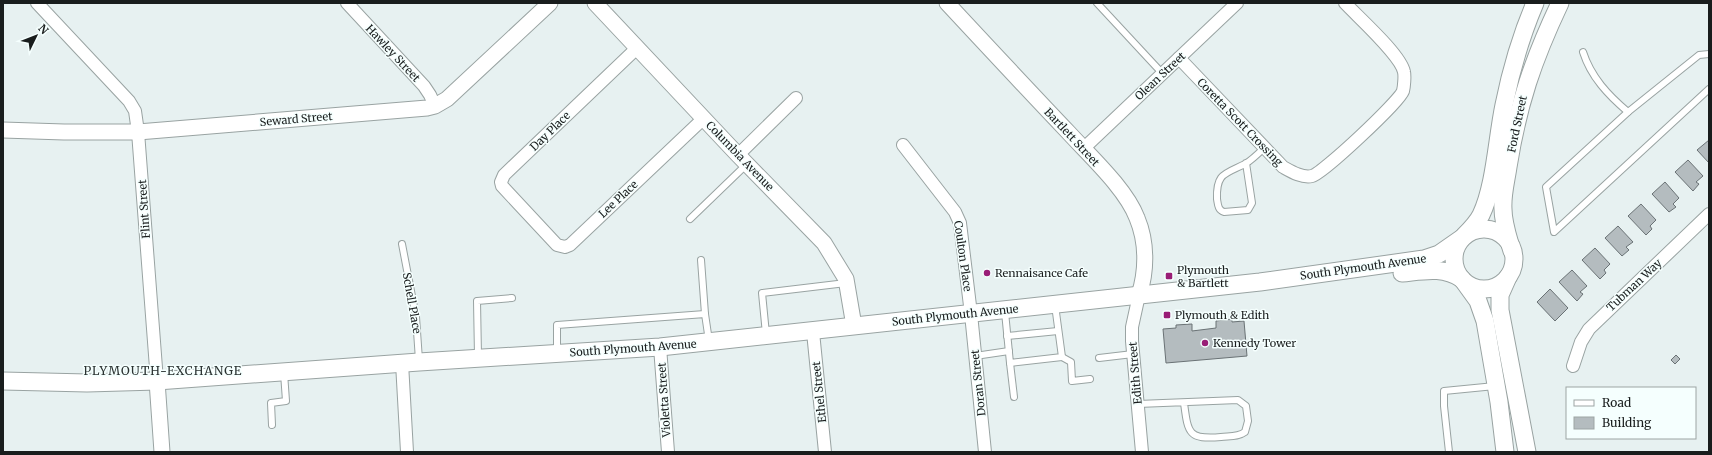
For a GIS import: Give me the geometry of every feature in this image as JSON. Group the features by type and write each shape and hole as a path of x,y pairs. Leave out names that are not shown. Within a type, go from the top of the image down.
{"main road":[{"name":"Ford Street","path":"1463,237 1478,220 1487,198 1508,84 1520,42 1535,3"},
{"name":"Ford Street","path":"1512,250 1506,229 1503,210 1512,141 1520,104 1533,64 1560,3"},
{"path":"1505,452 1487,330 1482,312 1475,296 1456,270 1454,258 1456,248 1463,237 1470,232 1480,229 1494,231 1501,235 1508,241 1512,250 1514,262 1500,295 1499,305 1527,452"},
{"name":"South Plymouth Avenue","path":"3,381 87,383 156,381 402,363 660,347 766,337 1260,282 1424,259 1439,254 1463,237"},
{"name":"South Plymouth Avenue","path":"1260,282 1346,279 1434,270 1450,272 1463,280"},
{"path":"1463,280 1475,288 1487,289 1501,284 1509,275"}],"street":[{"name":"Flint Street","path":"37,3 129,101 135,111 138,132 162,452"},
{"name":"Hawley Street","path":"346,3 424,86 435,106"},
{"name":"Seward Street","path":"3,130 138,132 419,110 435,106 453,94 550,3"},
{"name":"Columbia Avenue","path":"595,3 742,159 824,243 846,279 854,326"},
{"name":"Bartlett Street","path":"947,3 1083,149 1124,196 1137,218 1141,232 1145,271 1139,295"},
{"name":"Olean Street","path":"1083,149 1237,3"},
{"name":"Coretta Scott Crossing","path":"1179,58 1283,167 1299,175 1313,176 1328,165 1393,105 1403,90 1404,72 1395,56 1344,3"},
{"name":"Day Place","path":"532,218 502,186 501,182 504,175 637,48"},
{"path":"742,159 796,98"},
{"name":"Lee Place","path":"532,218 557,245 566,247 704,118"},
{"name":"Coulton Place","path":"903,145 958,217 971,314"},
{"name":"Tubman Way","path":"1573,366 1581,342 1592,326 1709,214"},
{"name":"Edith Street","path":"1139,295 1132,327 1142,452"},
{"name":"Doran Street","path":"971,314 984,452"},
{"name":"Ethel Street","path":"812,332 825,452"},
{"name":"Violetta Street","path":"660,347 668,452"},
{"path":"402,363 407,452"}],"lane":[{"path":"1098,3 1162,73"},
{"path":"1583,52 1587,64 1594,76 1609,96 1628,112"},
{"path":"1709,54 1699,55 1628,112 1546,187 1554,232 1709,89"},
{"path":"1246,163 1252,203 1251,207 1248,210 1220,211 1218,207 1217,189 1219,181 1231,170 1246,163 1265,147"},
{"path":"690,219 742,159"},
{"name":"Schell Place","path":"402,244 416,317 419,362"},
{"path":"701,260 705,314 709,342"},
{"path":"766,337 762,293 846,283"},
{"path":"478,358 477,301 512,298"},
{"path":"1054,304 1062,357"},
{"path":"1004,310 1014,397"},
{"path":"557,354 557,326 705,314"},
{"path":"1007,336 1035,336 1058,330"},
{"path":"975,356 1009,351"},
{"path":"1099,358 1133,354"},
{"path":"1010,363 1037,357 1062,357 1071,362 1072,382 1090,379"},
{"path":"272,426 271,403 286,401 283,372"},
{"path":"1449,452 1444,406 1444,391 1476,389 1496,385"},
{"path":"1138,404 1184,402 1238,400 1246,406 1248,421 1246,432 1241,435 1205,439 1198,438 1187,427 1184,402"}],"building":[{"path":"1709,140 1709,163 1697,150"},
{"path":"1688,160 1703,176 1696,182 1699,184 1693,191 1675,172"},
{"path":"1665,182 1679,198 1673,204 1676,207 1669,212 1652,194"},
{"path":"1641,204 1656,220 1650,226 1652,229 1646,235 1628,216"},
{"path":"1618,226 1633,242 1626,247 1629,250 1622,256 1605,238"},
{"path":"1595,248 1610,264 1604,270 1606,273 1600,279 1582,260"},
{"path":"1572,270 1587,286 1580,292 1583,294 1577,301 1559,282"},
{"path":"1550,289 1568,308 1555,321 1537,302"},
{"name":"Kennedy Tower","path":"1232,319 1232,322 1244,321 1247,356 1166,363 1163,329 1176,328 1176,325 1192,324 1192,331 1216,328 1216,321"},
{"path":"1676,355 1680,359 1675,364 1671,360"}],"place":[{"name":"Rennaisance Cafe","path":"987,273"},
{"name":"Plymouth & Bartlett","path":"1169,276"},
{"name":"Plymouth & Edith","path":"1167,315"},
{"name":"Kennedy Tower","path":"1205,343"}],"district":[{"name":"PLYMOUTH-EXCHANGE","path":"163,371"}]}
